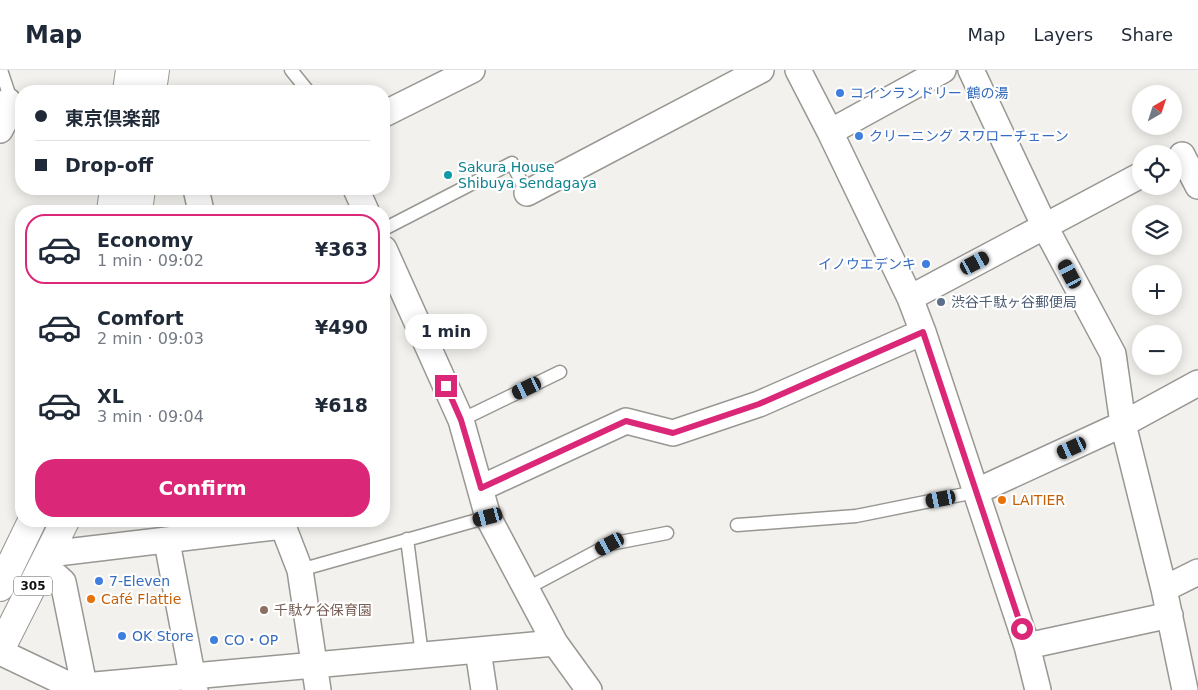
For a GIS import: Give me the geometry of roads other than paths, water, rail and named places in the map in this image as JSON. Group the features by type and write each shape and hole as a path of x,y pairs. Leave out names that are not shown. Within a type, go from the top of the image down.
{"main road":[{"path":"128,85 130,70"},
{"path":"153,85 155,70"},
{"name":"305","path":"0,587 29,527"},
{"name":"305","path":"0,651 62,527"}],"street":[{"path":"390,111 472,70"},
{"path":"527,193 761,70"},
{"path":"798,70 910,298 1027,646 1038,690"},
{"path":"830,132 943,70"},
{"path":"971,70 1044,225 1113,354 1123,424 1164,589 1185,690"},
{"path":"0,130 8,115 10,102"},
{"path":"1184,154 1198,186"},
{"path":"910,298 1132,180"},
{"path":"390,262 461,420 488,517 524,590 555,643 590,690"},
{"path":"481,488 626,421 673,433 759,404 923,332"},
{"path":"975,492 1123,424 1198,383"},
{"path":"84,688 63,582 46,559 263,527"},
{"path":"283,527 300,570 318,690"},
{"path":"167,542 194,683"},
{"path":"1164,589 1198,572"},
{"path":"1027,646 1170,615"},
{"path":"0,651 65,682 84,688 194,683 314,665 555,643"},
{"path":"478,650 484,690"}],"lane":[{"path":"1,70 10,102"},
{"path":"292,70 303,85"},
{"path":"390,226 512,163 527,193"},
{"path":"461,420 560,372"},
{"path":"737,525 856,516 975,492"},
{"path":"300,570 488,517"},
{"path":"524,590 610,544 667,533"},
{"path":"407,539 422,655"}],"place":[{"name":"コインランドリー 鶴の湯","path":"840,93"},
{"name":"クリーニング スワローチェーン","path":"859,136"},
{"name":"Sakura House Shibuya Sendagaya","path":"448,175"},
{"name":"イノウエデンキ","path":"926,264"},
{"name":"渋谷千駄ヶ谷郵便局","path":"941,302"},
{"name":"LAITIER","path":"1002,500"},
{"name":"7-Eleven","path":"99,581"},
{"name":"Café Flattie","path":"91,599"},
{"name":"千駄ケ谷保育園","path":"264,610"},
{"name":"OK Store","path":"122,636"},
{"name":"CO・OP","path":"214,640"}]}
